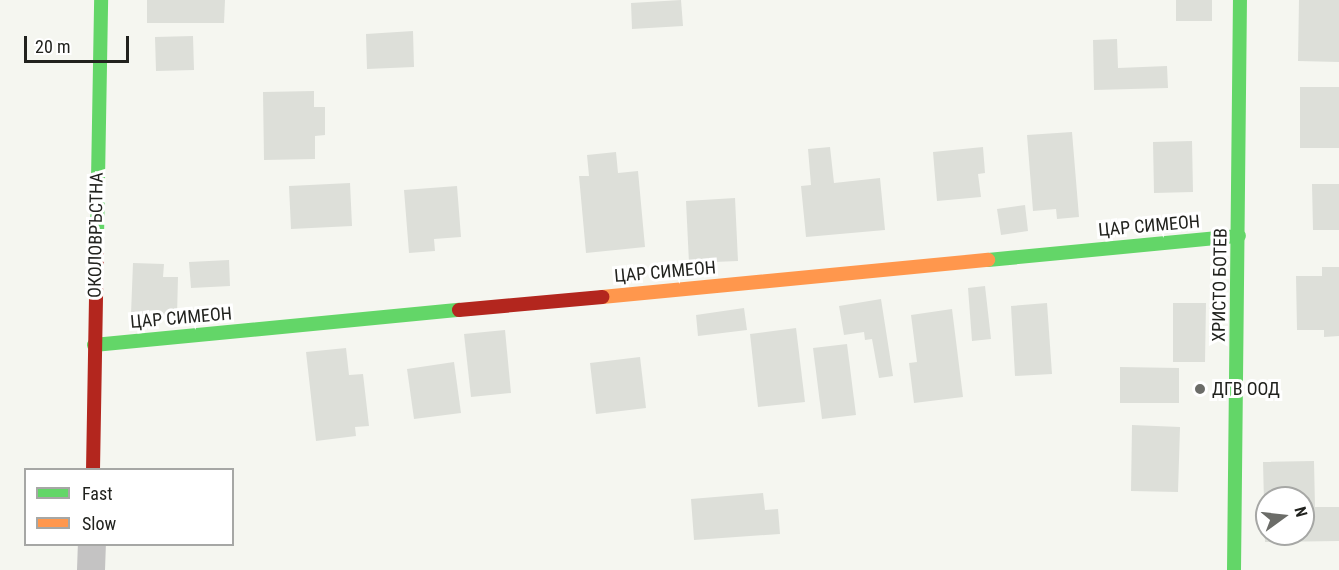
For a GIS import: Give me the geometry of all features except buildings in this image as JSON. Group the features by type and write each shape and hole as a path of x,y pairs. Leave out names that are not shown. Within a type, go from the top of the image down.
{"street":[{"name":"ОКОЛОВРЪСТНА","path":"93,468 101,0"},
{"name":"ХРИСТО БОТЕВ","path":"1234,570 1240,0"},
{"name":"ЦАР СИМЕОН","path":"94,345 1239,236"},
{"path":"91,570 92,546"}],"traffic: fast":[{"path":"97,237 101,0"},
{"path":"1234,570 1240,0"},
{"path":"988,260 1239,236"},
{"path":"94,345 459,310"}],"traffic: slow":[{"path":"602,297 988,260"}],"traffic: jam":[{"path":"93,468 97,237"},
{"path":"459,310 602,297"}],"place":[{"name":"ДГВ ООД","path":"1200,389"}]}
